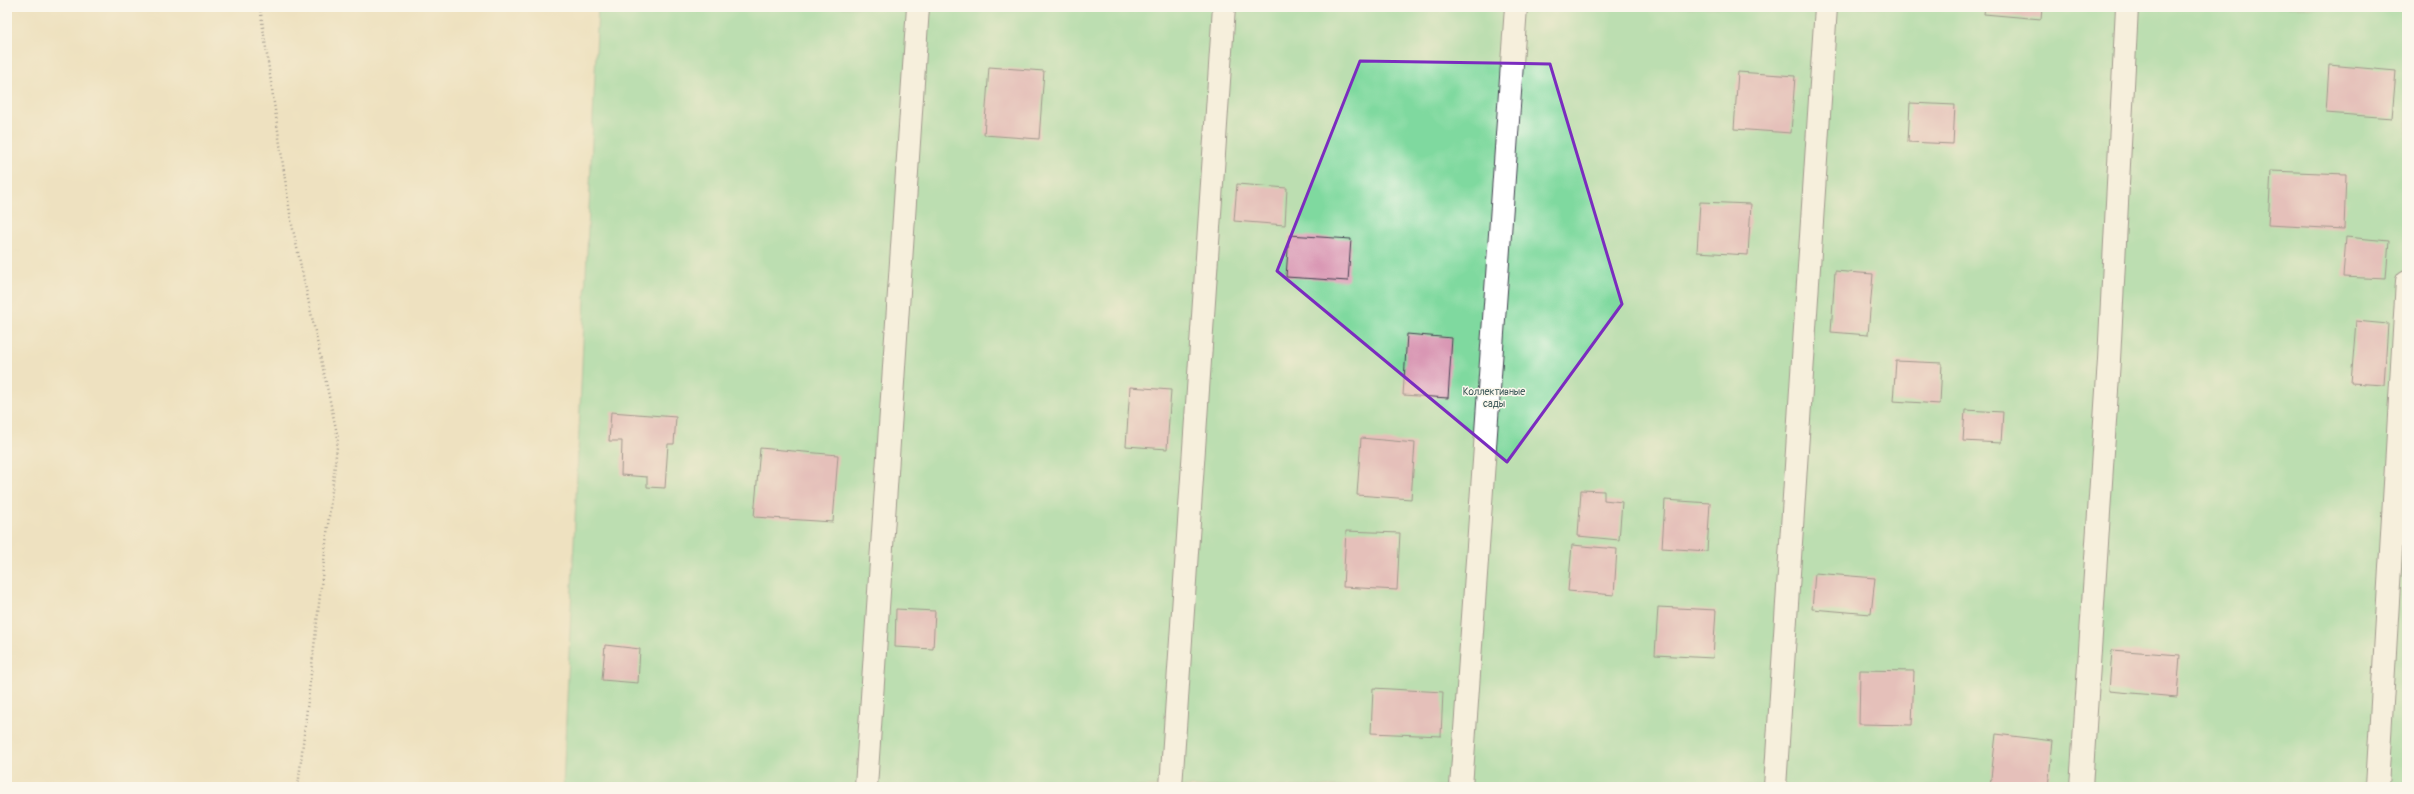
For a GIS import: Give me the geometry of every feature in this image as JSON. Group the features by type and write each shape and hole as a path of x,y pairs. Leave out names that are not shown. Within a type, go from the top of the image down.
{"lane":[{"path":"866,787 918,7"},
{"path":"1171,787 1224,7"},
{"path":"1461,787 1516,7"},
{"path":"1775,787 1809,294 1826,7"},
{"path":"2081,787 2109,360 2128,7"},
{"path":"2377,787 2407,281"}],"path":[{"path":"260,7 291,220 338,438 298,787"}],"highlighted area":[{"path":"1360,61 1550,64 1622,304 1507,462 1277,271"}],"green space":[{"name":"Коллективные сады","path":"598,7 2407,7 2407,787 563,787"}],"building":[{"path":"1985,7 2042,7 2041,19 1984,14"},
{"path":"2329,65 2396,71 2392,118 2326,113"},
{"path":"989,67 1044,71 1039,139 984,135"},
{"path":"1738,72 1795,76 1791,133 1734,129"},
{"path":"1910,103 1955,105 1953,144 1908,142"},
{"path":"2271,171 2346,174 2344,229 2268,225"},
{"path":"1237,184 1287,188 1285,225 1234,221"},
{"path":"1700,202 1751,204 1748,255 1697,252"},
{"path":"1289,235 1351,239 1348,281 1286,277"},
{"path":"2346,237 2389,241 2386,279 2343,277"},
{"path":"1835,271 1873,274 1868,335 1831,332"},
{"path":"2356,321 2388,324 2384,385 2351,383"},
{"path":"1407,334 1452,338 1448,398 1403,395"},
{"path":"1896,361 1942,363 1940,404 1893,401"},
{"path":"1130,387 1171,390 1167,449 1126,446"},
{"path":"1965,410 2003,412 2001,443 1963,441"},
{"path":"611,412 676,417 674,444 668,444 665,488 647,487 647,477 621,475 622,441 609,441"},
{"path":"1361,438 1415,443 1411,499 1357,495"},
{"path":"760,448 838,455 833,522 754,517"},
{"path":"1581,490 1604,491 1604,500 1622,502 1619,540 1578,536"},
{"path":"1665,500 1710,503 1707,551 1662,548"},
{"path":"1346,531 1400,533 1397,590 1343,587"},
{"path":"1572,545 1617,549 1614,595 1568,591"},
{"path":"1815,573 1875,578 1871,614 1812,609"},
{"path":"1658,607 1716,610 1713,658 1655,655"},
{"path":"896,609 935,611 933,649 895,647"},
{"path":"605,645 640,649 638,683 602,680"},
{"path":"2112,650 2180,655 2177,697 2109,691"},
{"path":"1860,670 1914,671 1912,725 1859,724"},
{"path":"1373,688 1443,692 1441,736 1371,733"},
{"path":"1996,734 2053,741 2048,787 1990,787"}]}
